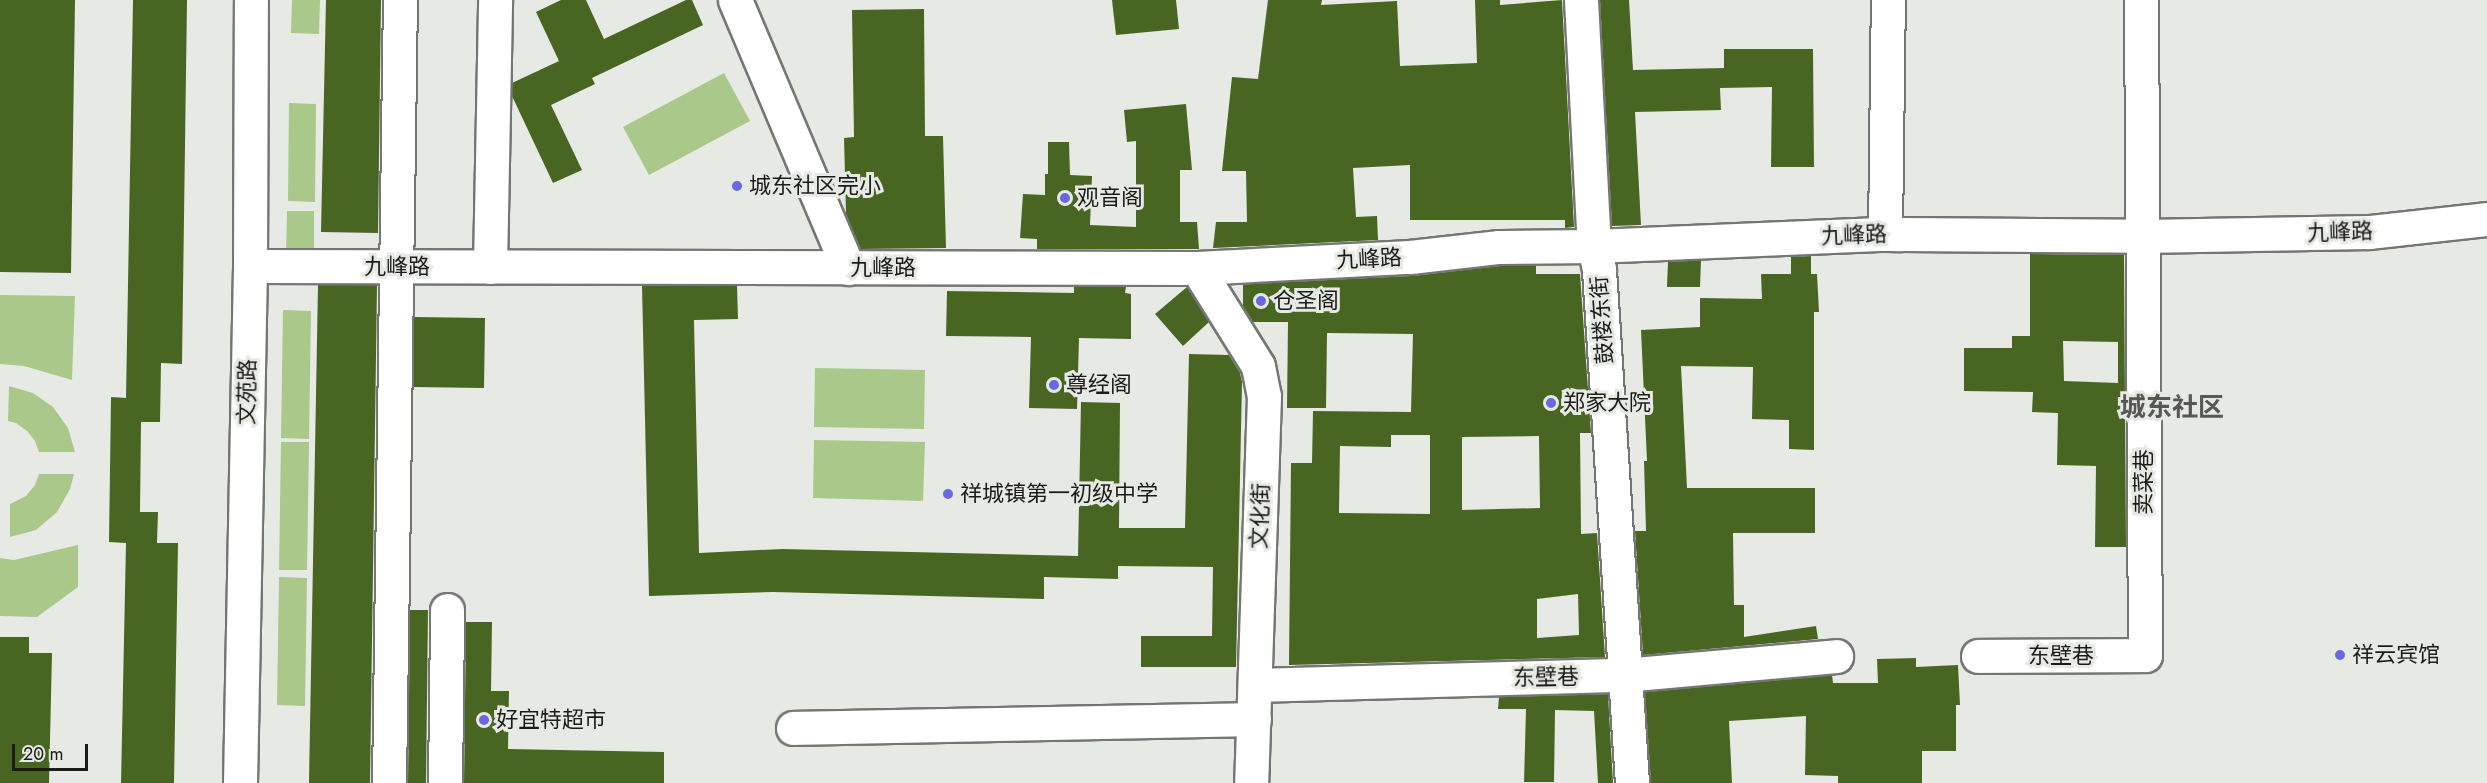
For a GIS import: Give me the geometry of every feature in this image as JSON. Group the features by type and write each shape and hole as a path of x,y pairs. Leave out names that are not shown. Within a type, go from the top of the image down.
{"street":[{"name":"文苑路","path":"240,783 250,266 251,0"},
{"path":"388,783 400,0"},
{"path":"490,267 495,0"},
{"path":"735,0 848,268"},
{"name":"鼓楼东街","path":"1581,0 1594,246 1599,270 1632,783"},
{"path":"1885,234 1888,0"},
{"name":"卖菜巷","path":"2141,0 2145,656"},
{"name":"九峰路","path":"250,266 1197,268 1410,256 1499,247 1594,246 1885,234 2142,236 2369,232 2487,219"},
{"name":"文化街","path":"1197,268 1262,377 1264,396 1251,783"},
{"path":"445,783 447,610"},
{"name":"东壁巷","path":"1255,685 1625,681 1836,656"},
{"name":"东壁巷","path":"1978,656 2145,656"},
{"path":"793,728 1254,719"}],"green space":[{"path":"292,0 320,0 319,34 291,33"},
{"path":"724,73 750,121 649,175 623,127"},
{"path":"289,103 316,104 315,202 288,201"},
{"path":"287,211 314,211 314,258 286,258"},
{"path":"0,295 75,296 72,380 24,366 0,364"},
{"path":"283,310 311,311 309,439 281,438"},
{"path":"815,368 925,370 924,429 814,427"},
{"path":"9,386 33,393 53,407 68,428 75,452 39,452 35,441 27,431 16,423 8,421"},
{"path":"814,440 925,442 923,501 813,498"},
{"path":"281,442 309,442 307,570 279,570"},
{"path":"39,474 74,474 70,489 57,512 36,530 10,537 10,504 26,496 35,485"},
{"path":"78,545 78,587 37,617 0,616 0,558 14,560"},
{"path":"279,577 307,578 305,706 277,705"}],"building":[{"path":"0,0 75,0 71,273 0,272"},
{"path":"133,0 187,0 182,364 161,363 160,422 141,422 140,512 158,512 157,543 178,543 174,783 121,783 126,543 109,542 111,397 126,398"},
{"path":"326,0 381,0 378,233 321,232"},
{"path":"561,0 586,0 604,39 686,0 692,0 703,25 592,78 595,84 551,105 582,170 553,183 512,96 512,83 559,61 536,12"},
{"path":"1112,0 1176,0 1179,29 1116,35"},
{"path":"1268,0 1322,0 1321,5 1397,1 1400,66 1477,63 1475,0 1500,0 1500,5 1562,0 1574,227 1565,228 1565,220 1410,220 1410,165 1353,168 1356,217 1377,216 1378,240 1213,248 1216,222 1247,222 1246,171 1222,171 1232,77 1258,79"},
{"path":"1600,0 1629,0 1633,70 1724,68 1724,49 1813,49 1814,167 1771,167 1772,87 1720,88 1721,110 1635,112 1641,225 1612,226"},
{"path":"924,9 925,136 943,136 946,248 860,249 846,214 844,138 854,137 852,10"},
{"path":"1186,104 1192,170 1180,170 1180,222 1197,222 1199,249 1037,249 1037,239 1020,238 1023,194 1045,195 1045,174 1048,174 1048,142 1069,142 1070,175 1092,176 1090,225 1136,227 1136,141 1127,142 1124,110"},
{"path":"2030,254 2124,255 2126,547 2095,547 2096,466 2057,465 2058,413 2032,412 2033,392 1964,391 1964,348 2012,348 2012,336 2030,336","holes":["2063,341 2118,342 2118,383 2064,381"]},
{"path":"1811,256 1811,274 1817,274 1819,312 1814,312 1814,450 1789,449 1789,420 1752,419 1753,367 1681,366 1687,488 1815,488 1815,533 1733,533 1734,605 1744,605 1744,637 1816,626 1818,639 1643,655 1635,531 1646,531 1644,461 1647,461 1641,330 1700,327 1700,298 1762,299 1761,274 1791,274 1791,257"},
{"path":"1701,260 1700,287 1667,287 1668,262"},
{"path":"1536,265 1536,274 1580,274 1591,433 1580,433 1581,534 1597,533 1605,657 1289,665 1291,463 1312,463 1313,411 1411,412 1413,334 1327,333 1326,408 1287,408 1288,322 1253,322 1243,306 1243,284 1411,276 1500,266","holes":["1391,435 1430,435 1430,514 1339,513 1340,446 1391,447","1539,436 1540,508 1462,510 1462,437","1578,594 1579,635 1537,638 1537,599"]},
{"path":"318,285 377,285 370,783 309,783"},
{"path":"642,286 737,286 738,319 694,320 699,553 782,549 1078,556 1081,402 1120,403 1119,528 1185,528 1189,354 1229,355 1240,373 1242,382 1236,667 1141,667 1141,636 1212,636 1213,567 1118,566 1118,579 1044,577 1044,599 773,592 649,596"},
{"path":"1074,286 1126,287 1125,293 1131,294 1131,339 1079,338 1077,409 1029,408 1031,337 946,336 947,291 1074,293"},
{"path":"1187,287 1209,322 1183,346 1155,314"},
{"path":"414,317 485,318 484,388 413,387"},
{"path":"410,610 428,610 426,783 408,783"},
{"name":"好宜特超市","path":"466,622 492,622 491,691 509,691 508,749 664,752 664,783 464,783"},
{"path":"0,637 29,637 29,653 52,653 49,783 0,783"},
{"path":"1916,658 1916,667 1958,665 1960,705 1956,705 1956,751 1922,751 1922,783 1838,783 1838,776 1805,775 1806,716 1729,721 1732,783 1651,783 1645,692 1832,675 1833,683 1878,683 1877,659"},
{"path":"1608,694 1613,783 1598,783 1594,711 1555,710 1554,782 1524,782 1526,709 1498,709 1499,697"}],"place":[{"name":"城东社区完小","path":"737,186"},
{"name":"观音阁","path":"1065,198"},
{"name":"仓圣阁","path":"1261,301"},
{"name":"尊经阁","path":"1054,385"},
{"name":"郑家大院","path":"1551,403"},
{"name":"祥城镇第一初级中学","path":"948,494"},
{"name":"祥云宾馆","path":"2340,655"},
{"name":"好宜特超市","path":"484,720"}],"district":[{"name":"城东社区","path":"2172,408"}]}
